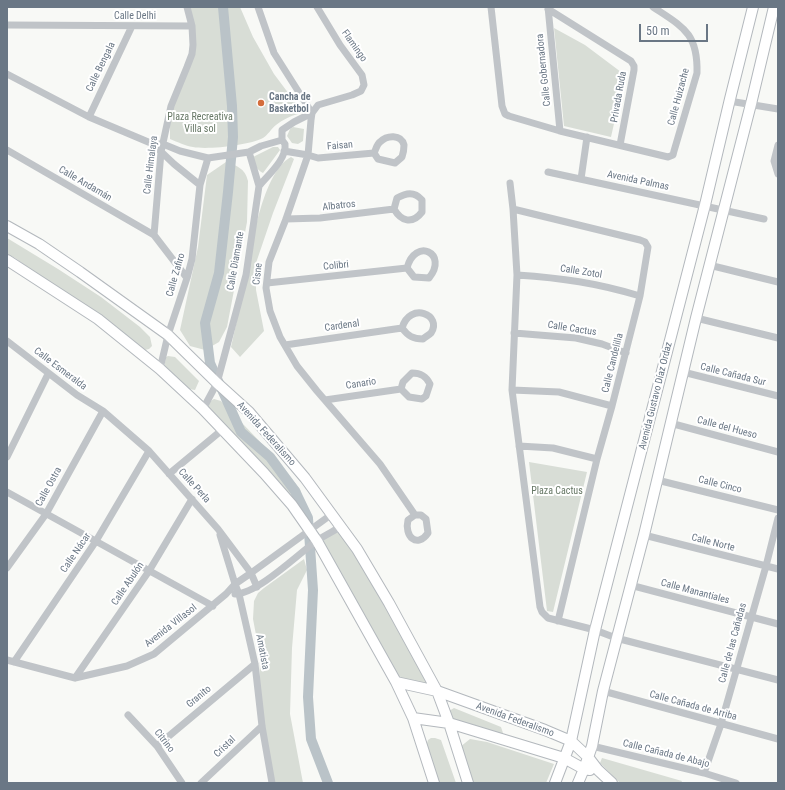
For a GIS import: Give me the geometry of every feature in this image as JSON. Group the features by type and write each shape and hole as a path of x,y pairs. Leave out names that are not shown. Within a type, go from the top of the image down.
{"street":[{"name":"Calle Himalaya","path":"154,235 161,152 171,106 192,54 192,26 187,7"},
{"path":"258,7 274,53 312,113 282,130 282,140 285,144 284,151 280,160 258,186"},
{"name":"Flamingo","path":"312,113 318,105 352,95 361,91 364,85 362,75 340,44 317,7"},
{"path":"491,7 502,106 505,114 560,131 620,145"},
{"name":"Calle Huizache","path":"620,145 666,157 671,156 674,151 697,72 697,59 691,38 684,28 653,7"},
{"name":"Avenida Gustavo Díaz Ordaz","path":"554,783 571,742 595,630 705,205 753,7"},
{"name":"Avenida Gustavo Díaz Ordaz","path":"578,783 592,746 616,638 644,535 670,423 751,104 774,7"},
{"name":"Privada Ruda","path":"548,8 624,56 631,61 634,66 620,145"},
{"name":"Calle Gobernadora","path":"548,8 560,131"},
{"name":"Calle Delhi","path":"7,26 192,26"},
{"name":"Calle Bengala","path":"89,117 132,26"},
{"path":"7,74 89,117 153,144 200,185"},
{"path":"729,102 778,109"},
{"name":"Cisne","path":"312,113 308,155 286,219 268,262 267,296 270,311 285,345 297,366 380,464 415,515"},
{"path":"390,136 396,136 404,144 402,157 395,163 378,159 374,153 379,143 390,136"},
{"path":"581,179 587,138"},
{"path":"153,144 163,144 180,151 208,158 249,152 261,146 282,140"},
{"path":"778,145 774,161 778,174"},
{"name":"Calle Andamán","path":"7,150 154,235"},
{"name":"Faisan","path":"284,151 318,158 374,153"},
{"name":"Calle Diamante","path":"203,409 217,383 246,275 258,186 249,152"},
{"name":"Calle Zafiro","path":"160,369 168,335 192,259 200,185 208,158"},
{"name":"Avenida Palmas","path":"548,172 764,219"},
{"path":"510,183 514,209 517,275 512,390 540,607 545,616 558,621 595,630 616,638 778,680"},
{"path":"411,193 417,195 422,200 422,212 414,220 408,220 398,216 394,208 396,198 402,195 411,193"},
{"name":"Albatros","path":"286,219 320,218 394,208"},
{"name":"Calle Candelilla","path":"514,209 645,242 649,250 640,296 597,459 558,621"},
{"name":"Avenida Federalismo","path":"7,226 39,244 168,335 249,412 305,478 342,526 357,549 389,603 437,691 468,783"},
{"path":"154,235 187,278"},
{"path":"421,251 428,251 433,254 435,268 429,278 414,277 407,268 413,255 421,251"},
{"path":"7,260 98,319 160,369 203,409 264,473 292,505 309,529 396,682 413,718 434,783"},
{"path":"709,265 778,282"},
{"name":"Colibri","path":"267,283 407,268"},
{"name":"Calle Zotol","path":"517,275 554,277 610,287 640,296"},
{"path":"420,312 428,314 432,320 430,333 423,339 408,336 402,328 404,323 415,313 420,312"},
{"path":"696,318 778,338"},
{"name":"Cardenal","path":"285,345 402,328"},
{"name":"Calle Cactus","path":"514,333 576,338 602,344 626,353"},
{"name":"Calle Esmeralda","path":"7,341 77,395 103,410"},
{"name":"Calle Cañada Sur","path":"683,372 778,396"},
{"path":"7,457 48,374"},
{"name":"Canario","path":"325,400 401,389"},
{"path":"512,390 559,392 612,406"},
{"name":"Calle Perla","path":"103,410 149,451 192,499 218,529 251,573 257,587"},
{"name":"Calle Ostra","path":"7,568 46,514 103,410"},
{"name":"Calle del Hueso","path":"670,423 778,452"},
{"path":"170,474 222,430"},
{"path":"519,446 553,448 597,459"},
{"name":"Calle Nácar","path":"11,661 96,541 149,451"},
{"name":"Calle Cinco","path":"657,480 778,510"},
{"path":"7,492 212,606"},
{"name":"Calle Abulón","path":"75,678 149,571 192,499"},
{"name":"Avenida Villasol","path":"11,661 75,678 128,666 154,654 226,594 234,584 332,514"},
{"name":"Calle de las Cañadas","path":"704,773 721,724 737,669 778,518"},
{"path":"226,594 239,594 257,587 316,541 342,526"},
{"name":"Amatista","path":"218,529 234,584 239,594 255,664 262,726 272,783"},
{"name":"Calle Norte","path":"644,535 778,569"},
{"name":"Calle Manantiales","path":"630,585 778,624"},
{"name":"Granito","path":"157,746 255,664"},
{"name":"Avenida Federalismo","path":"396,682 437,691 545,730 571,742 588,757 598,770 612,783"},
{"name":"Calle Cañada de Arriba","path":"603,691 778,739"},
{"name":"Citrino","path":"128,715 157,746 182,783"},
{"name":"Avenida Federalismo","path":"413,718 449,723 564,758 584,769"},
{"name":"Cristal","path":"201,783 262,726"},
{"name":"Calle Cañada de Abajo","path":"592,746 704,773 728,782 736,783"},
{"path":"584,769 598,770"}],"green space":[{"name":"Plaza Recreativa Villa sol","path":"190,7 240,7 253,37 274,74 301,110 298,114 281,121 263,138 239,145 200,148 187,146 170,139 170,116 191,63"},
{"path":"554,28 585,45 625,75 611,137 564,126"},
{"path":"293,127 304,129 303,141 298,144 292,143 287,136 290,129"},
{"path":"273,147 278,147 280,150 263,173 255,166 253,157"},
{"path":"291,157 294,159 256,263 256,290 264,331 240,357 231,347 258,219 271,180 280,166"},
{"path":"226,162 243,170 247,177 247,222 227,327 219,342 205,350 190,346 180,330 198,247 207,175"},
{"path":"7,238 101,297 140,327 150,337 152,346 145,350 15,258 7,254"},
{"path":"166,357 175,357 199,381 195,390 189,389 164,368"},
{"path":"214,399 221,401 267,449 300,489 302,495 297,501 290,497 208,410 209,403"},
{"name":"Plaza Cactus","path":"529,462 587,472 553,612 547,611"},
{"path":"341,527 436,691 400,683 317,541"},
{"path":"304,559 307,570 297,590 292,648 290,714 303,783 273,783 259,690 260,656 253,619 254,601 258,593"},
{"path":"454,708 501,727 503,733 502,735 451,718 449,711"},
{"path":"431,738 441,740 456,783 436,783 426,746 428,740"},
{"path":"470,739 487,742 554,764 546,783 471,783 460,747"},
{"path":"602,758 682,781 681,783 620,783 600,763"}],"waterway":[{"path":"223,7 232,106 233,137 219,273 205,323 210,363 241,432 270,457 295,491 308,518 313,590 308,697 311,739 328,783"}],"place":[{"name":"Cancha de Basketbol","path":"261,103"}]}
